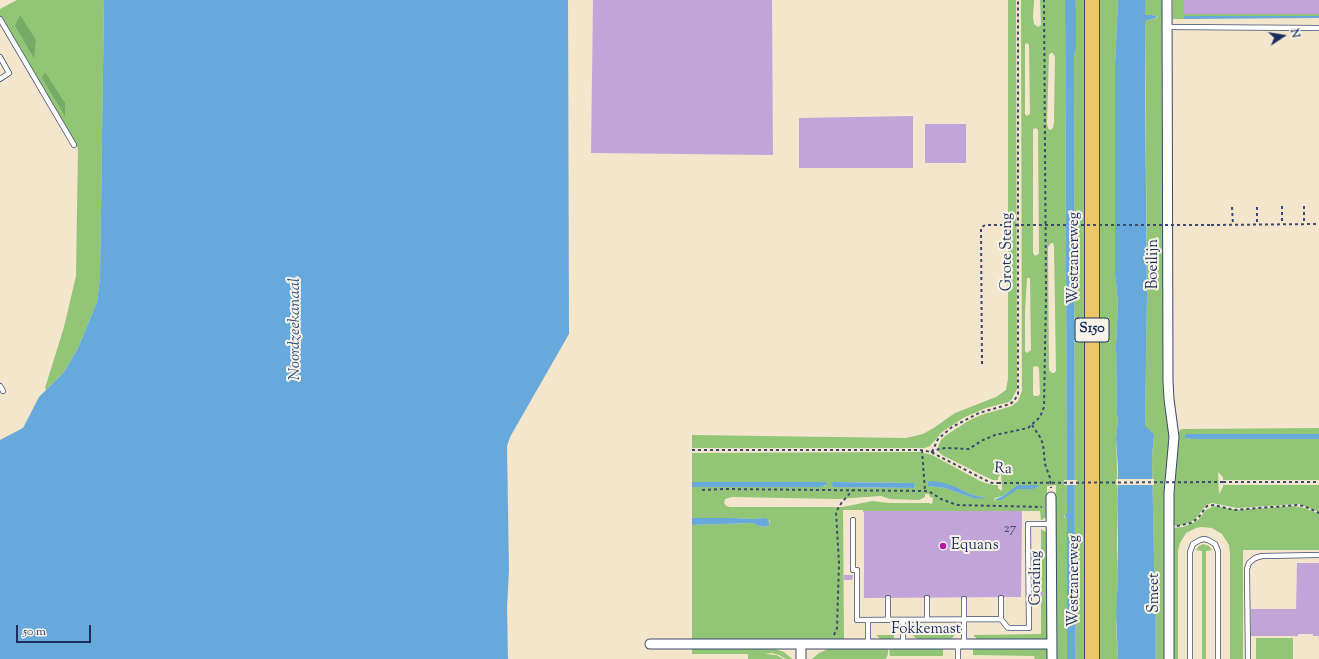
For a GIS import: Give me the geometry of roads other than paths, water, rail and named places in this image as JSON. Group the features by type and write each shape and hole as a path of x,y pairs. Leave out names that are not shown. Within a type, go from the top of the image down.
{"main road":[{"name":"Westzanerweg","path":"1092,0 1092,659"}],"street":[{"name":"Boeilijn","path":"1167,0 1168,381 1174,437 1169,527"},
{"name":"Gording","path":"1051,497 1052,659"},
{"name":"Smeet","path":"1169,527 1169,659"},
{"name":"Fokkemast","path":"650,644 1052,644"},
{"path":"801,644 801,659"}],"lane":[{"path":"0,19 74,145"},
{"path":"1167,27 1319,28"},
{"path":"0,57 9,73 0,79"},
{"path":"0,386 3,391"},
{"path":"853,520 853,570 857,570 857,620 1001,619"},
{"path":"1001,598 1001,619 1008,628 1029,628 1028,524 1051,524"},
{"path":"1190,659 1190,552 1193,544 1204,539 1212,542 1217,548 1218,552 1218,659"},
{"path":"1248,659 1247,569 1249,563 1255,558 1262,556 1319,555"},
{"path":"888,598 888,620"},
{"path":"927,598 927,619"},
{"path":"958,659 964,619 964,599"},
{"path":"868,620 868,644"},
{"path":"903,620 903,644"}],"water":[{"name":"Noordzeekanaal","path":"104,0 568,0 569,334 510,437 507,446 509,571 507,607 508,659 0,659 0,440 23,428 39,397 64,372 78,348 97,302 100,277"},
{"path":"1065,0 1075,0 1076,10 1076,46 1074,57 1075,659 1067,659 1067,518 1065,517 1065,515 1067,515"},
{"path":"1118,0 1145,0 1145,15 1156,16 1156,18 1145,21 1147,297 1145,426 1154,434 1152,458 1155,659 1118,659 1116,615 1118,573 1118,469 1116,438 1118,419 1116,345 1118,301 1115,275 1115,65"},
{"path":"1184,16 1319,16 1319,18 1184,19"},
{"path":"1319,434 1319,439 1192,439 1185,438 1185,435"},
{"path":"932,481 956,487 970,494 986,499 973,498 945,488 928,486 928,482"},
{"path":"692,482 826,482 827,485 818,487 692,487"},
{"path":"833,482 914,483 915,485 914,488 833,487 831,484"},
{"path":"1018,485 1038,485 1038,487 1033,489 1018,489 1001,500 994,500 1003,496"},
{"path":"692,518 765,518 768,519 770,524 763,527 752,523 692,525"}],"place":[{"name":"Equans","path":"943,546"}]}
